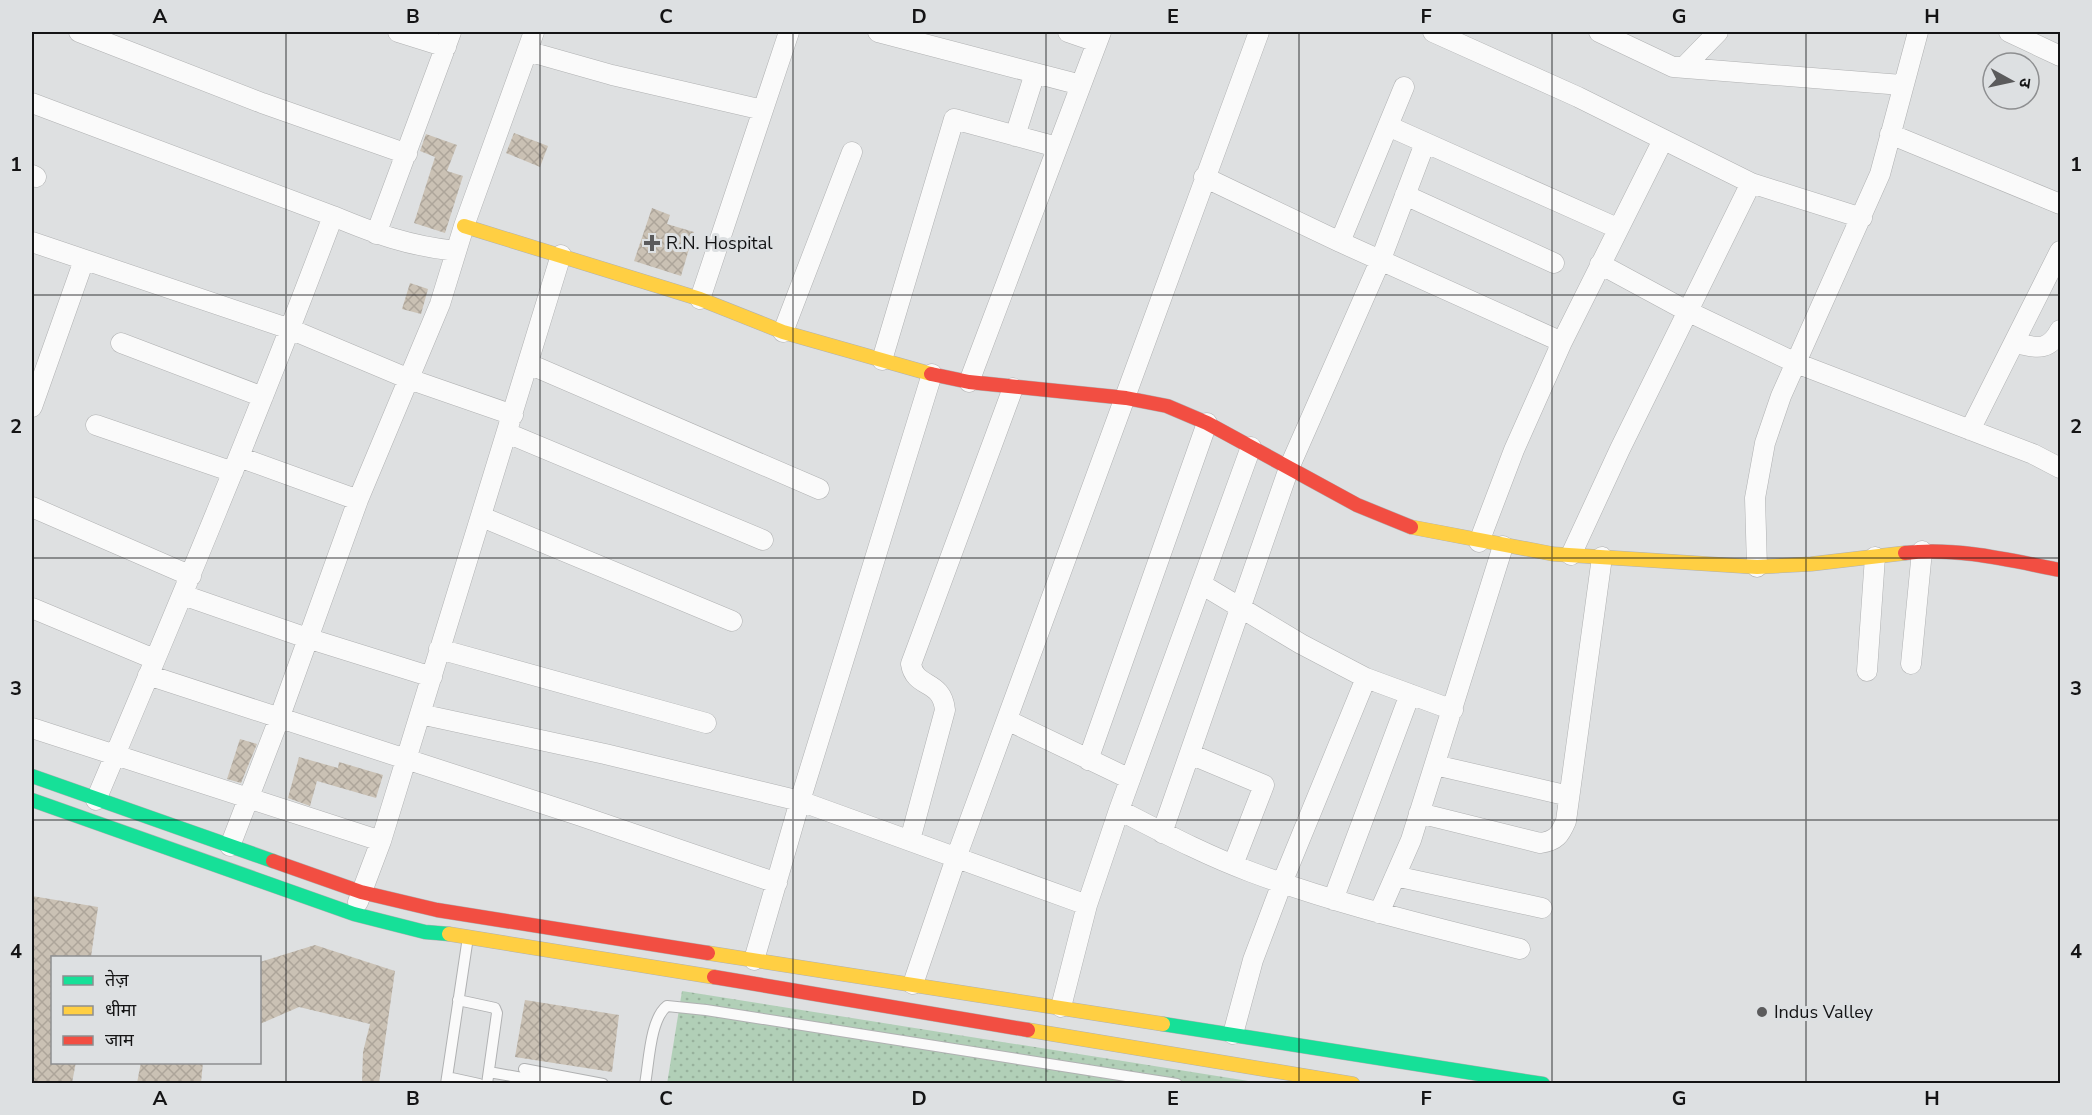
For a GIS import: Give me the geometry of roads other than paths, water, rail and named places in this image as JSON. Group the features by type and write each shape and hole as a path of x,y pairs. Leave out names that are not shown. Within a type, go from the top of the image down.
{"street":[{"path":"79,32 252,99 407,154"},
{"path":"376,234 449,39 398,32"},
{"path":"230,846 279,719 358,500 440,304 464,226 534,32"},
{"path":"700,299 789,32"},
{"path":"878,32 1081,85"},
{"path":"969,382 1099,37 1068,32"},
{"path":"914,984 956,858 1259,32"},
{"path":"1433,32 1578,97 1751,183 1862,218"},
{"path":"1599,32 1673,68 1902,85"},
{"path":"1673,68 1684,67 1718,32"},
{"path":"1757,567 1755,498 1765,442 1781,396 1880,174 1918,32"},
{"path":"2009,32 2061,56"},
{"path":"526,51 612,75 763,110"},
{"path":"1015,136 1035,73"},
{"path":"1340,242 1404,87"},
{"path":"32,103 376,234 420,247 456,251"},
{"path":"882,360 954,119 1057,147"},
{"path":"1388,126 1617,228"},
{"path":"1890,134 2061,204"},
{"path":"1479,542 1514,450 1562,342 1663,140"},
{"path":"1162,832 1289,468 1381,259 1425,143"},
{"path":"783,332 852,152"},
{"path":"1204,177 1340,242 1562,342"},
{"path":"1571,555 1620,449 1751,183"},
{"path":"1405,195 1554,263"},
{"path":"96,800 192,576 333,216"},
{"path":"464,226 700,299 783,332 932,374 1013,388 1126,398 1167,406 1207,423 1356,505 1415,529 1479,542 1571,555 1757,567 1811,564 1922,551 1985,555 2061,570"},
{"path":"32,242 290,329 410,379 763,540"},
{"path":"1970,430 2061,251"},
{"path":"354,914 381,841 561,255"},
{"path":"32,407 84,260"},
{"path":"1600,264 1687,311 1796,363 2033,454 2061,468"},
{"path":"2014,343 2037,348 2048,346 2061,330"},
{"path":"121,343 263,397"},
{"path":"529,364 819,489"},
{"path":"754,960 800,801 932,374"},
{"path":"910,840 945,710 944,698 937,690 918,679 912,672 911,664 1013,388"},
{"path":"1088,760 1207,423"},
{"path":"96,425 358,500"},
{"path":"1060,1007 1087,905 1119,810 1251,447"},
{"path":"32,507 192,576"},
{"path":"482,517 732,621"},
{"path":"1379,913 1411,840 1503,546"},
{"path":"1911,664 1922,551"},
{"path":"1419,813 1540,843 1553,842 1561,833 1566,821 1602,557"},
{"path":"1867,670 1875,557"},
{"path":"1200,585 1301,644 1366,678 1453,710"},
{"path":"183,595 307,638 432,677"},
{"path":"32,608 152,667 279,719 777,882"},
{"path":"439,649 706,723"},
{"path":"1233,1034 1253,960 1366,678"},
{"path":"1333,900 1410,694"},
{"path":"420,714 616,757 800,801 1087,905"},
{"path":"1007,720 1130,779"},
{"path":"32,728 381,841"},
{"path":"1190,754 1264,785 1233,865"},
{"path":"1435,765 1569,796"},
{"path":"32,776 362,892 437,910 1543,1083"},
{"path":"32,800 354,914 425,932 468,936 1353,1083"},
{"path":"1119,810 1233,865 1282,884 1379,913 1520,949"},
{"path":"1395,876 1542,908"}],"lane":[{"path":"468,936 446,1080 479,1083"},
{"path":"458,1000 495,1008 497,1012 487,1083"},
{"path":"645,1083 655,1023 667,1006 706,1010 1177,1083"},
{"path":"524,1069 603,1083"},
{"path":"489,1072 556,1083"}],"place":[{"name":"R.N. Hospital","path":"652,243"},
{"name":"Indus Valley","path":"1762,1012"}]}
